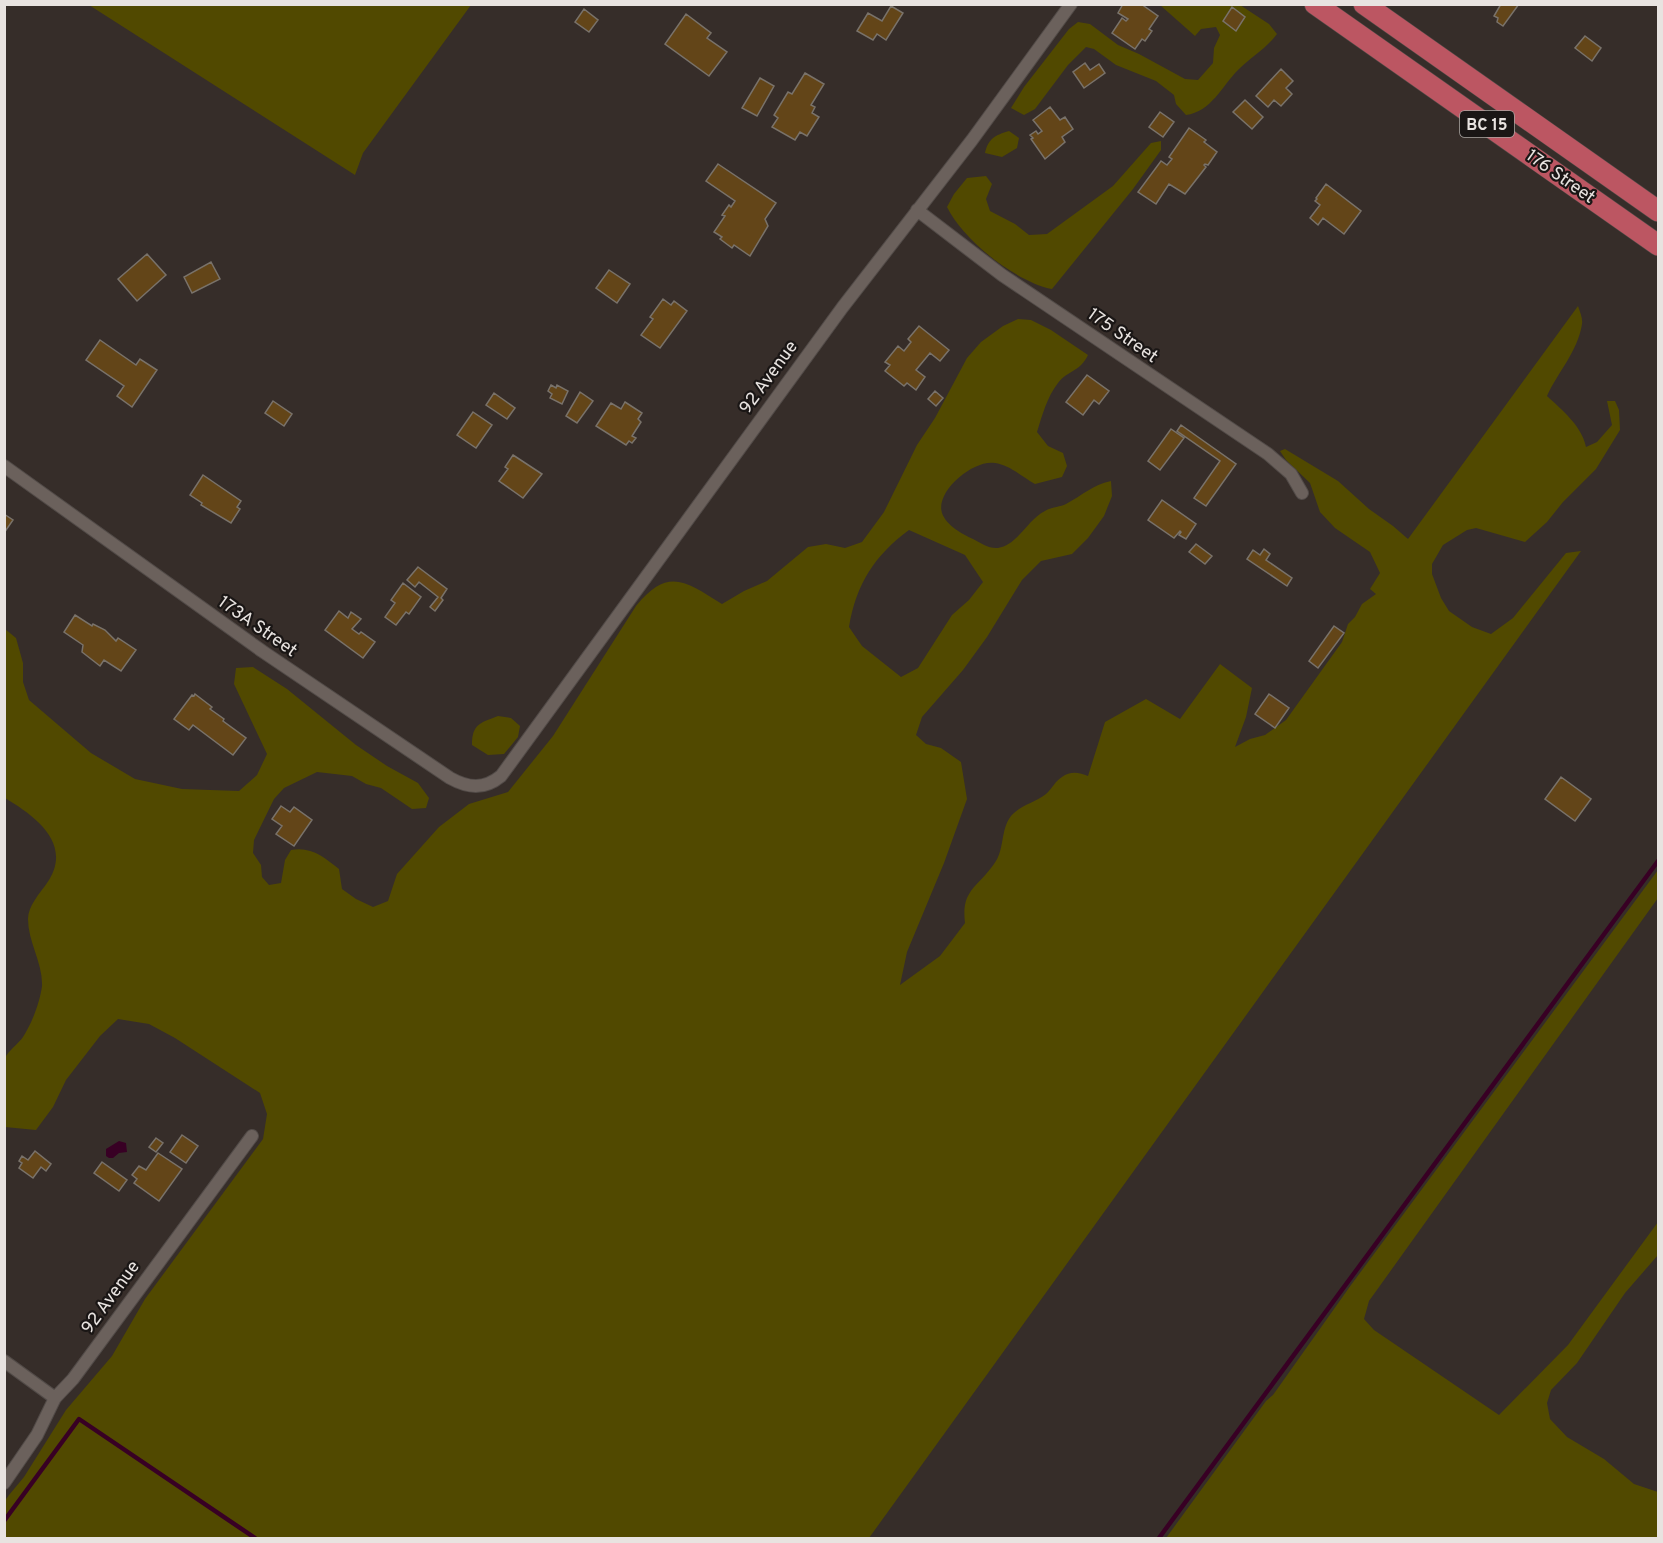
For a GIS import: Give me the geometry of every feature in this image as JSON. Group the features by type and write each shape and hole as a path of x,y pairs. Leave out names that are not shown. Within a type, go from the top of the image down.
{"highway":[{"name":"176 Street","path":"1315,4 1659,245"},
{"name":"176 Street","path":"1364,4 1659,211"}],"street":[{"name":"92 Avenue","path":"501,776 794,373 1071,4"},
{"name":"175 Street","path":"917,210 1002,275 1268,454 1291,474 1302,493"},
{"name":"173A Street","path":"4,466 262,651 450,778 473,787 485,786 501,776"},
{"name":"92 Avenue","path":"4,1483 37,1435 55,1398 73,1379 252,1136"},
{"path":"4,1361 55,1398"}],"shaded area":[{"path":"89,5 471,5 363,153 355,175"},
{"path":"1160,5 1240,5 1269,24 1277,34 1238,70 1209,104 1195,113 1186,115 1176,104 1174,95 1156,81 1116,65 1094,49 1086,47 1068,65 1035,109 1024,115 1011,108 1024,87 1069,29 1078,22 1090,24 1118,45 1185,79 1198,80 1213,63 1214,48 1220,35 1216,27 1201,29 1195,36"},
{"path":"1009,131 1019,138 1017,148 1002,157 985,153 993,138"},
{"path":"1161,141 1161,150 1133,189 1052,289 1023,278 992,258 965,233 947,207 967,178 986,176 992,184 986,199 990,211 1015,224 1029,235 1047,234 1113,186 1151,143"},
{"path":"1578,306 1582,320 1580,334 1547,396 1576,425 1586,447 1597,442 1612,425 1607,401 1615,401 1619,410 1620,430 1596,469 1563,502 1547,522 1525,542 1476,528 1467,530 1443,545 1432,564 1432,574 1441,598 1449,611 1472,627 1491,634 1513,618 1566,553 1581,551 869,1538 5,1538 4,1502 24,1477 66,1410 112,1356 145,1299 263,1139 267,1114 260,1093 175,1038 149,1024 118,1019 100,1036 66,1080 53,1107 36,1130 5,1127 5,1058 23,1037 37,1005 42,986 42,977 30,936 28,919 32,905 54,869 56,856 53,844 39,823 5,798 5,629 16,638 23,663 23,682 29,700 91,753 135,779 182,789 239,791 257,775 267,754 234,684 236,668 253,667 287,689 356,745 418,783 429,798 426,808 412,809 381,788 366,784 352,776 317,772 284,788 274,799 254,840 253,853 261,865 262,877 269,885 281,883 285,860 291,850 311,851 339,869 342,889 373,907 388,901 397,874 439,827 469,804 508,792 553,736 636,606 647,594 668,582 677,582 687,584 722,604 767,581 808,547 826,544 845,548 862,542 884,512 917,445 935,418 967,358 981,342 1003,326 1018,319 1031,320 1051,330 1088,355 1081,365 1054,388 1037,432 1048,446 1063,453 1067,466 1062,477 1035,484 1006,466 986,463 967,471 950,486 941,504 942,513 959,532 991,548 998,548 1011,542 1039,515 1066,504 1098,485 1111,481 1112,496 1104,516 1088,538 1072,554 1041,561 1022,580 987,637 963,670 922,717 916,735 926,744 941,748 961,762 967,799 944,863 907,952 900,985 940,956 965,923 965,903 968,896 1000,853 1005,827 1011,816 1046,794 1065,775 1075,773 1088,776 1105,722 1146,699 1180,719 1220,664 1252,688 1246,717 1235,747 1250,739 1265,735 1286,720 1342,642 1348,624 1362,604 1376,594 1370,589 1380,573 1370,552 1335,528 1320,512 1310,483 1280,451 1285,449 1338,481 1408,539","holes":["909,530 965,555 983,582 969,600 952,615 918,668 901,677 862,646 849,627 862,584 877,560"]},
{"path":"498,716 511,718 520,726 518,737 504,754 488,755 472,745 472,738 478,725"},
{"path":"1658,870 1658,898 1369,1301 1364,1319 1374,1330 1499,1415 1568,1345 1658,1222 1658,1255 1625,1293 1577,1363 1551,1390 1547,1403 1550,1419 1567,1437 1604,1459 1634,1484 1658,1492 1658,1538 1166,1538 1266,1401 1273,1395 1351,1285"},
{"path":"119,1141 126,1143 127,1152 119,1153 113,1158 106,1156 106,1149"}],"building":[{"path":"1123,4 1141,4 1158,16 1149,29 1152,31 1135,49 1112,33 1122,18 1126,21 1128,19 1118,13"},
{"path":"1501,4 1519,4 1503,26 1494,16"},
{"path":"891,6 903,13 886,40 877,34 873,40 857,31 868,13 882,21"},
{"path":"1232,7 1245,17 1236,31 1223,21"},
{"path":"584,9 598,20 589,32 575,22"},
{"path":"686,14 711,33 707,38 727,52 709,76 665,44"},
{"path":"1585,36 1601,48 1592,61 1575,48"},
{"path":"1085,63 1090,70 1099,64 1105,73 1084,88 1073,72"},
{"path":"1281,69 1293,81 1286,88 1292,94 1281,106 1274,100 1268,107 1256,96"},
{"path":"805,73 824,84 811,105 815,107 812,113 819,117 807,136 800,132 795,140 772,127 778,118 774,115 788,92 792,94"},
{"path":"760,78 774,86 757,116 742,108"},
{"path":"1245,100 1263,117 1252,129 1233,112"},
{"path":"1050,107 1060,120 1065,117 1073,129 1062,137 1065,142 1045,159 1030,135 1036,131 1038,134 1042,131 1033,120"},
{"path":"1160,112 1174,122 1163,137 1149,127"},
{"path":"1189,128 1206,140 1204,142 1217,152 1208,165 1204,165 1206,167 1185,194 1169,184 1156,204 1138,192 1161,161 1167,165 1172,159 1169,157"},
{"path":"718,164 776,203 765,219 768,226 750,256 734,245 732,248 714,232 725,216 722,215 735,201 706,181"},
{"path":"1326,184 1361,211 1344,234 1323,218 1318,225 1310,218 1320,205 1315,201"},
{"path":"147,254 166,275 137,301 118,279"},
{"path":"211,262 220,279 192,293 184,277"},
{"path":"609,270 630,284 617,303 596,288"},
{"path":"663,299 671,305 674,301 687,311 660,348 641,335 653,319 650,317"},
{"path":"919,326 949,350 940,361 930,353 916,370 925,377 916,390 907,383 904,386 885,371 890,365 885,362 898,346 904,351 911,342 908,339"},
{"path":"100,340 136,365 140,359 157,370 132,407 117,396 124,386 86,360"},
{"path":"1087,375 1109,391 1099,404 1094,400 1083,415 1066,402"},
{"path":"551,385 556,388 557,385 568,391 562,404 550,398 552,394 548,391"},
{"path":"935,391 943,398 936,406 928,399"},
{"path":"580,392 593,401 577,423 566,416"},
{"path":"494,393 515,408 507,419 486,405"},
{"path":"273,401 292,414 284,426 265,413"},
{"path":"625,402 642,413 638,419 641,422 632,436 636,438 632,443 629,441 626,445 596,426 611,403 621,409"},
{"path":"473,412 492,425 476,448 457,435"},
{"path":"1181,425 1236,464 1206,506 1194,498 1220,461 1177,431"},
{"path":"1171,429 1184,438 1160,470 1148,461"},
{"path":"513,455 542,474 523,498 499,481 508,469 505,467"},
{"path":"203,475 241,501 237,507 240,509 231,523 201,505 202,503 190,495"},
{"path":"1162,500 1196,524 1186,539 1179,535 1180,531 1174,538 1148,520"},
{"path":"4,514 13,520 4,533"},
{"path":"1196,544 1212,556 1205,564 1189,552"},
{"path":"1264,549 1270,554 1266,560 1292,578 1287,586 1247,559 1253,550 1260,555"},
{"path":"418,567 447,589 435,611 430,607 438,597 419,582 415,587 407,580"},
{"path":"403,583 421,597 409,614 406,612 396,625 385,617 395,603 391,600"},
{"path":"339,611 348,618 351,612 361,619 352,629 359,634 361,632 375,642 363,658 325,630"},
{"path":"75,615 92,626 93,624 105,630 116,641 118,638 136,650 121,671 104,660 100,666 82,652 83,645 64,632"},
{"path":"1334,626 1344,633 1318,668 1309,661"},
{"path":"195,694 212,707 210,709 224,719 223,721 246,738 233,755 193,725 189,730 174,719"},
{"path":"1269,694 1289,708 1275,728 1255,714"},
{"path":"1561,777 1591,799 1575,821 1545,799"},
{"path":"281,806 290,812 294,807 312,820 294,846 276,834 282,826 272,819"},
{"path":"182,1135 198,1146 186,1163 170,1152"},
{"path":"156,1138 163,1143 156,1152 149,1147"},
{"path":"35,1151 51,1164 46,1171 41,1167 33,1178 19,1168 22,1163 19,1161 22,1156 28,1160"},
{"path":"158,1153 182,1169 159,1201 134,1183 137,1179 132,1175 139,1166 146,1170"},
{"path":"102,1162 127,1180 119,1191 94,1173"}],"waterway":[{"path":"1159,1538 1658,861"},
{"path":"4,1521 79,1419 255,1538"}]}
